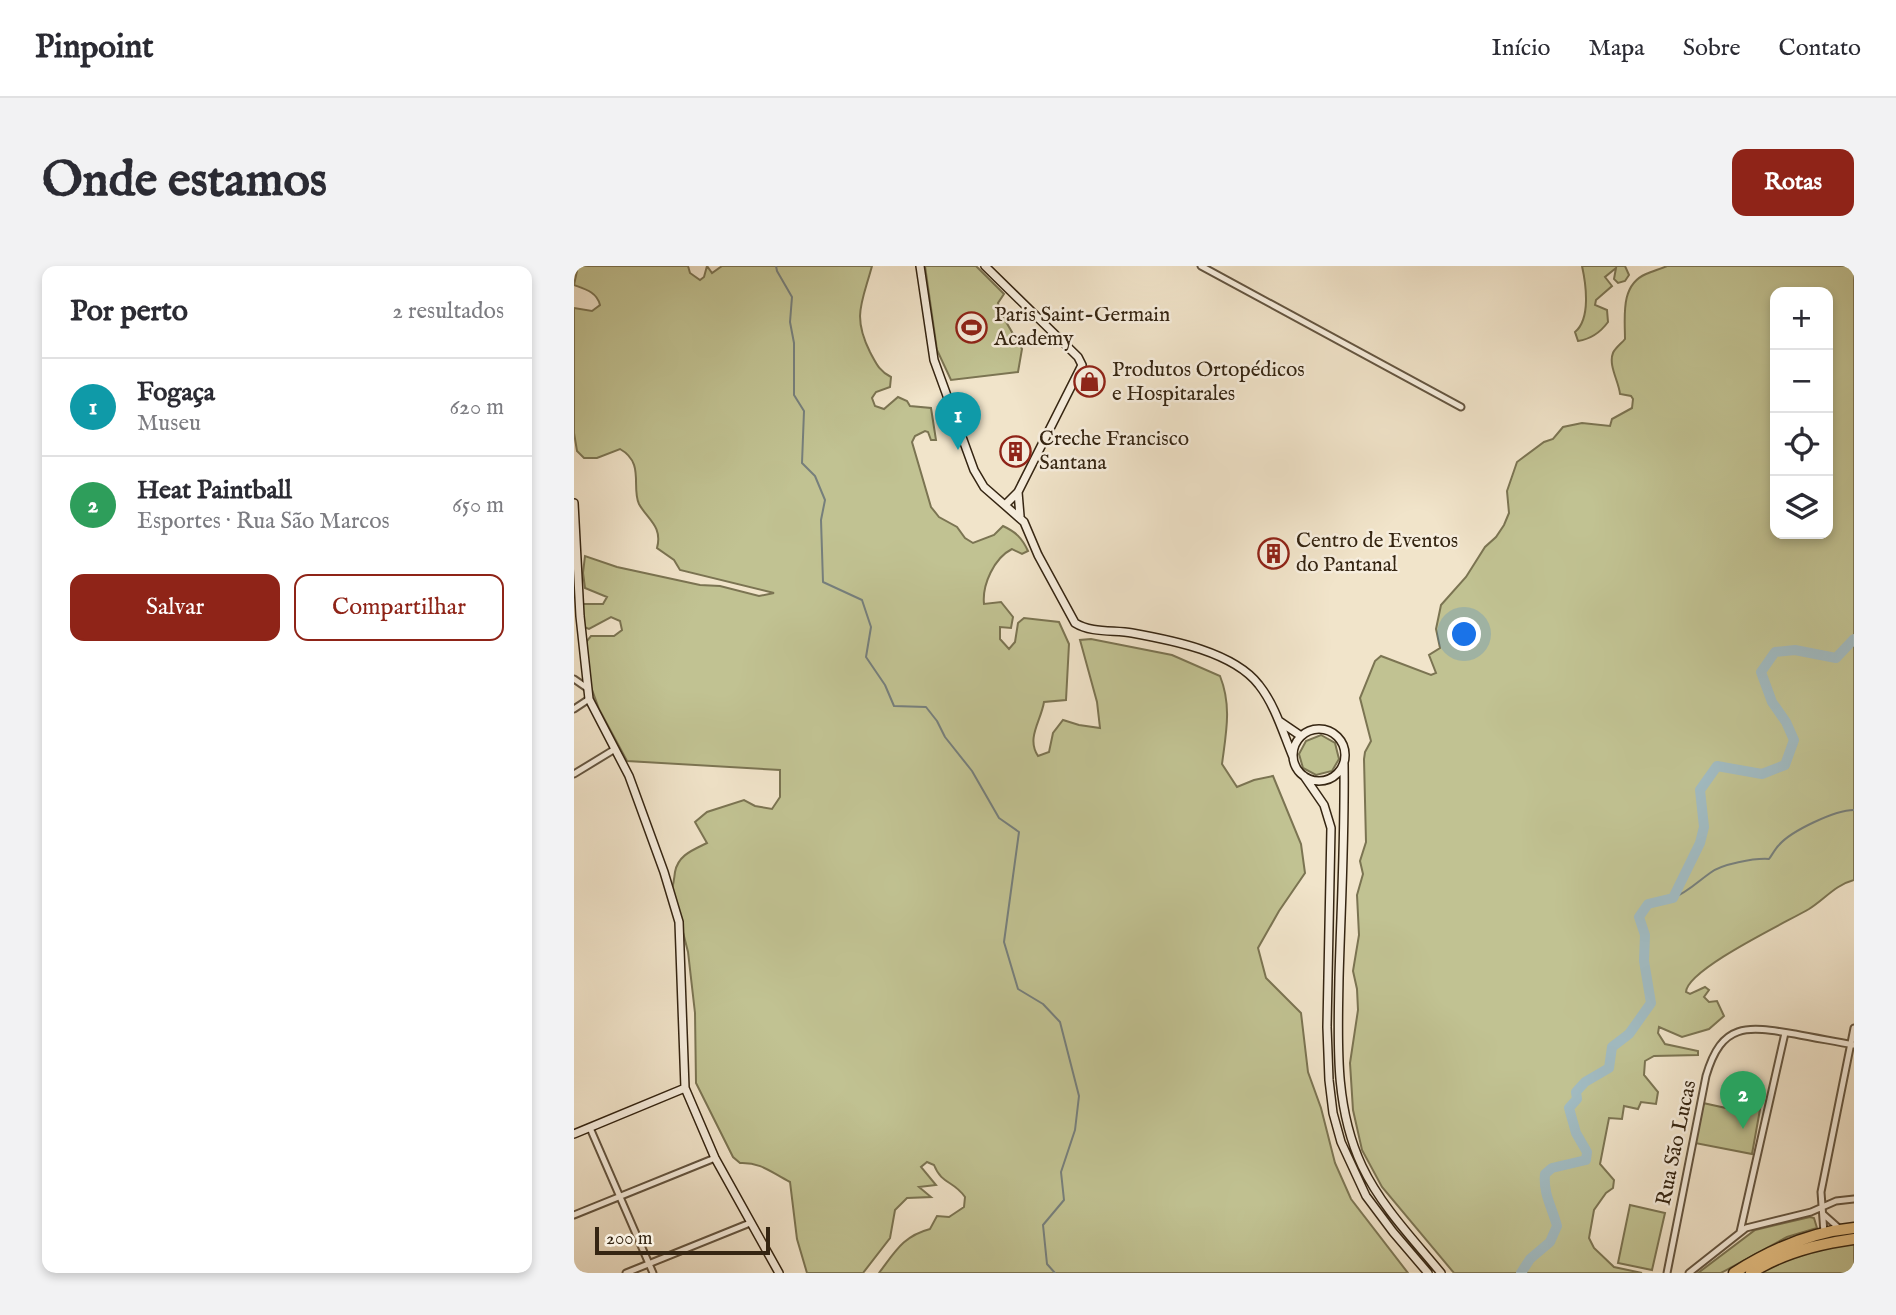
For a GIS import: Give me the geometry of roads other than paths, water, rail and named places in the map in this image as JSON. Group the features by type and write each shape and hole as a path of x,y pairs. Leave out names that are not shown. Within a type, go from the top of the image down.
{"highway":[{"path":"1734,1273 1782,1247 1824,1233 1854,1228"},
{"path":"1751,1273 1774,1260 1802,1250 1854,1238"}],"main road":[{"path":"920,266 934,360 965,450 984,487 1020,516"},
{"path":"985,266 1078,357 1082,365 1018,492 1006,505"},
{"path":"1018,492 1020,516 1075,623 1082,627 1132,633 1171,642 1225,659 1244,670 1257,682 1276,718 1296,767 1324,805 1331,828 1327,1027 1333,1113 1341,1142 1366,1196 1428,1273"},
{"path":"574,503 577,614 589,699 629,776 679,922 685,1088 715,1158 779,1273"},
{"path":"1276,718 1301,736"},
{"path":"1293,757 1295,744 1311,730 1320,729 1336,735 1345,750 1338,1030 1342,1107 1349,1134 1374,1188 1441,1273"},
{"path":"1304,776 1315,781 1327,780 1337,774 1344,765"},
{"path":"574,1134 685,1088"}],"street":[{"path":"1201,266 1461,407"},
{"path":"574,679 587,688"},
{"path":"574,709 589,699"},
{"path":"574,774 615,749"},
{"name":"Rua São Lucas","path":"1667,1271 1711,1061 1724,1040 1735,1033 1752,1028 1785,1033"},
{"path":"1824,1233 1821,1192 1854,1028"},
{"path":"1740,1232 1785,1033 1852,1044"},
{"path":"590,1128 653,1273"},
{"path":"574,1215 715,1158"},
{"path":"1689,1273 1740,1232 1752,1226 1811,1212 1836,1201 1854,1199"},
{"path":"1823,1214 1840,1229"},
{"path":"626,1273 750,1223"}],"waterway":[{"path":"776,266 792,297 790,322 794,343 794,395 804,411 802,463 815,476 825,500 821,520 823,582 862,600 871,627 866,657 885,685 894,706 926,707 972,771 999,818 1019,832 1004,942 1018,989 1043,1004 1060,1022 1079,1096 1075,1130 1061,1172 1064,1200 1043,1225 1047,1264 1055,1273"},
{"path":"1521,1273 1530,1259 1550,1242 1557,1226 1547,1194 1545,1174 1552,1168 1586,1160 1587,1152 1576,1133 1569,1108 1577,1099 1576,1092 1585,1082 1609,1068 1612,1047 1629,1034 1651,1003 1644,961 1645,935 1639,917 1648,904 1673,898 1700,843 1704,827 1700,790 1717,766 1762,774 1785,765 1794,740 1772,702 1761,672 1775,652 1795,650 1836,658 1854,639"},
{"path":"1673,898 1722,867 1738,862 1769,859 1785,839 1803,828 1825,817 1854,810"}],"place":[{"name":"Paris Saint-Germain Academy","path":"971,327"},
{"name":"Produtos Ortopédicos e Hospitarales","path":"1089,382"},
{"name":"Fogaça","path":"958,450"},
{"name":"Creche Francisco Santana","path":"1016,451"},
{"name":"Centro de Eventos do Pantanal","path":"1273,553"},
{"name":"Heat Paintball","path":"1743,1129"}]}
